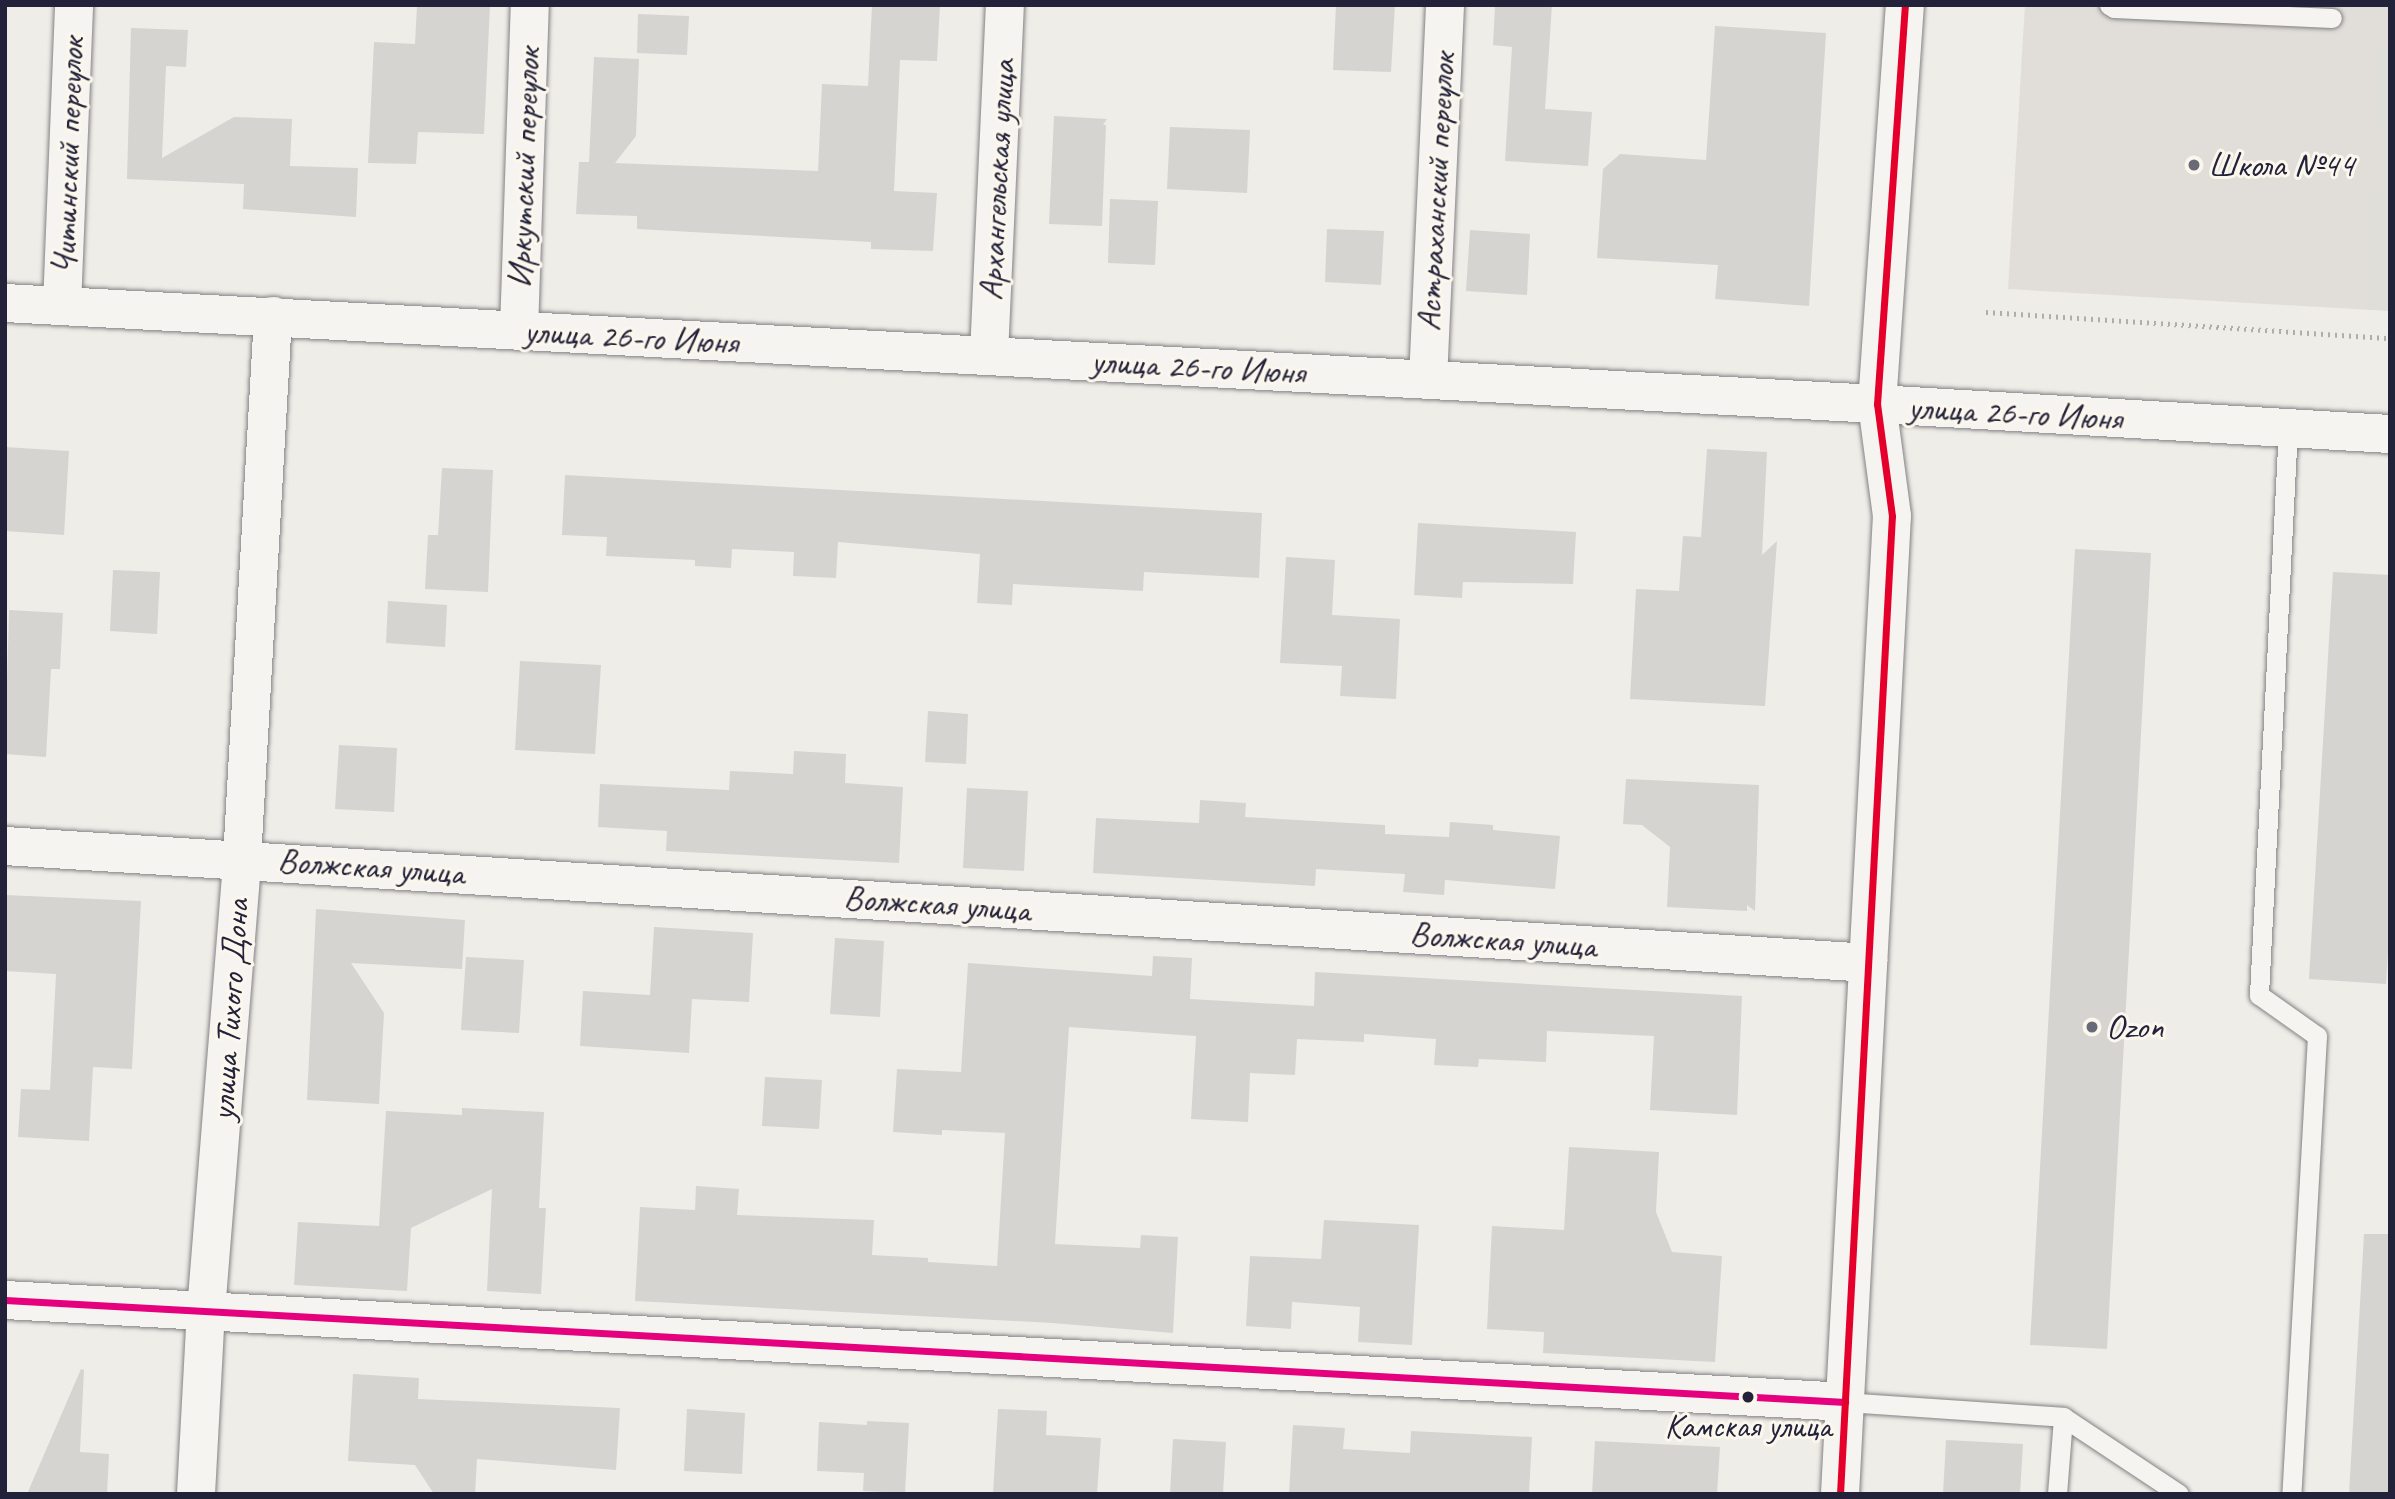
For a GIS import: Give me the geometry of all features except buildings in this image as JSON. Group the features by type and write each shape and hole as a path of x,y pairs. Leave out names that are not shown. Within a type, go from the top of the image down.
{"street":[{"name":"Читинский переулок","path":"62,306 74,5"},
{"name":"Иркутский переулок","path":"519,331 530,5"},
{"name":"Архангельская улица","path":"989,355 1005,5"},
{"name":"Астраханский переулок","path":"1428,380 1444,5"},
{"path":"1840,1494 1892,516 1877,404 1905,5"},
{"name":"улица 26-го Июня","path":"5,303 2390,434"},
{"name":"улица Тихого Дона","path":"196,1494 206,1311 242,859 273,316"},
{"name":"Волжская улица","path":"5,846 1868,963"},
{"path":"5,1300 1845,1402"}],"lane":[{"path":"2109,5 2114,8 2332,18"},
{"path":"2288,428 2259,995 2317,1036 2291,1494"},
{"path":"1845,1402 2063,1417 2179,1494"},
{"path":"2057,1494 2063,1417"}],"path":[{"path":"1986,312 2390,338"}],"shaded area":[{"name":"Школа №44","path":"2025,5 2390,5 2390,311 2008,289"},
{"path":"2379,41 2390,42 2390,311 2363,309"}],"transit line":[{"path":"1840,1494 1892,516 1877,404 1905,5"},
{"path":"5,1300 1845,1402"}],"place":[{"name":"Школа №44","path":"2194,165"},
{"name":"Ozon","path":"2092,1027"},
{"name":"Камская улица","path":"1748,1397"}]}
